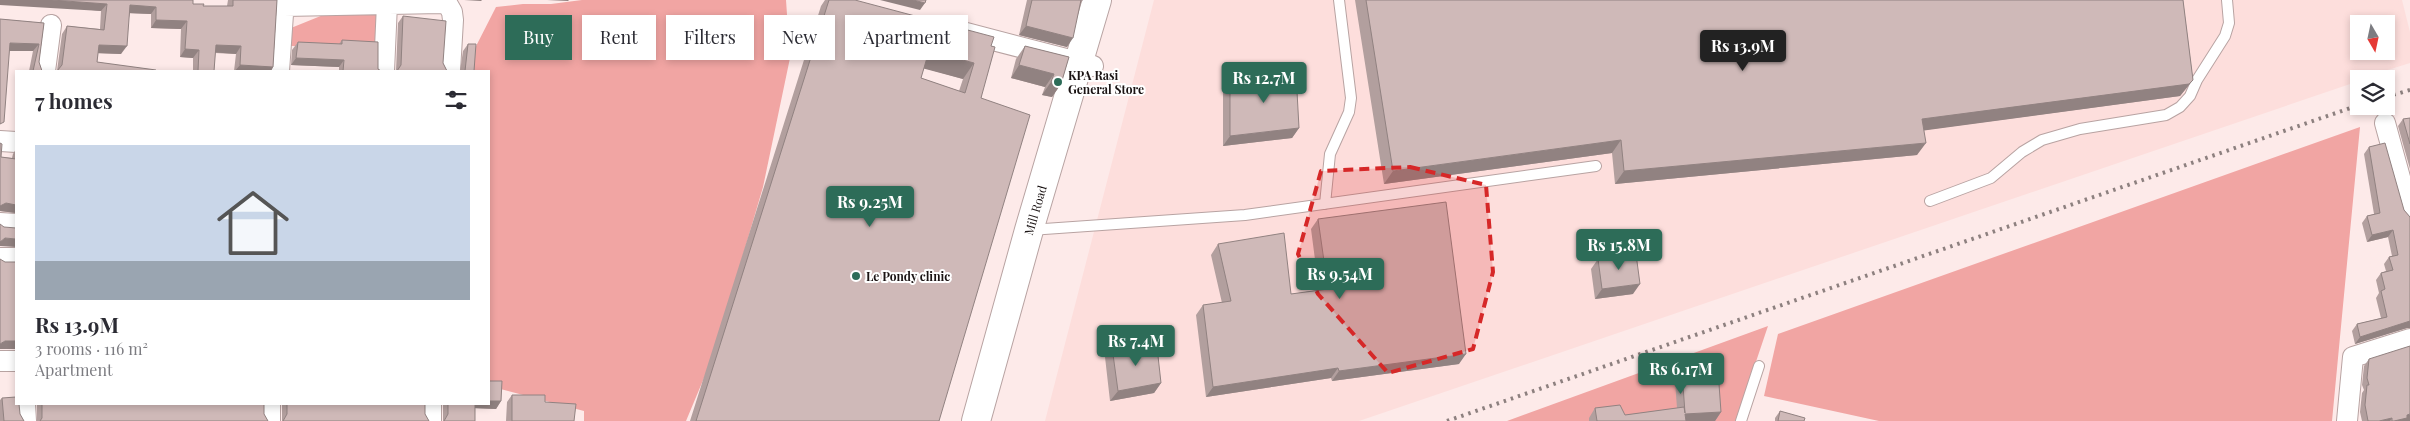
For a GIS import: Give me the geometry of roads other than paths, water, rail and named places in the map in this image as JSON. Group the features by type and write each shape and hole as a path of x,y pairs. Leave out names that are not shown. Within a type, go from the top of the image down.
{"main road":[{"name":"Mill Road","path":"1086,65 1097,0"},
{"name":"Mill Road","path":"976,421 1038,230 1086,65 1113,0"},
{"name":"Mill Road","path":"993,421 1038,230"}],"street":[{"path":"279,70 284,3 387,4 440,2 448,5 452,12 450,70"},
{"path":"384,70 387,4"},
{"path":"45,70 51,25"},
{"path":"968,34 1086,65"},
{"path":"2385,124 2410,214"},
{"path":"0,141 15,142"},
{"path":"0,223 15,224"},
{"path":"0,258 15,258"},
{"path":"2347,421 2354,357 2410,339"},
{"path":"0,361 15,361"},
{"path":"25,405 26,421"},
{"path":"270,405 270,421"},
{"path":"431,405 431,421"}],"lane":[{"path":"1325,204 1330,154 1349,112 1351,98 1339,0"},
{"path":"1930,201 1991,178 2022,152 2042,140 2080,129 2166,115 2180,107 2190,96 2197,80 2225,36 2229,23 2227,0"},
{"path":"1038,230 1245,215 1596,166"},
{"path":"1741,421 1758,366"}],"railway":[{"path":"2395,94 2410,90"},
{"path":"1447,421 2350,108"}],"place":[{"name":"KPA Rasi General Store","path":"1058,82"},
{"name":"Le Pondy clinic","path":"856,276"}]}
